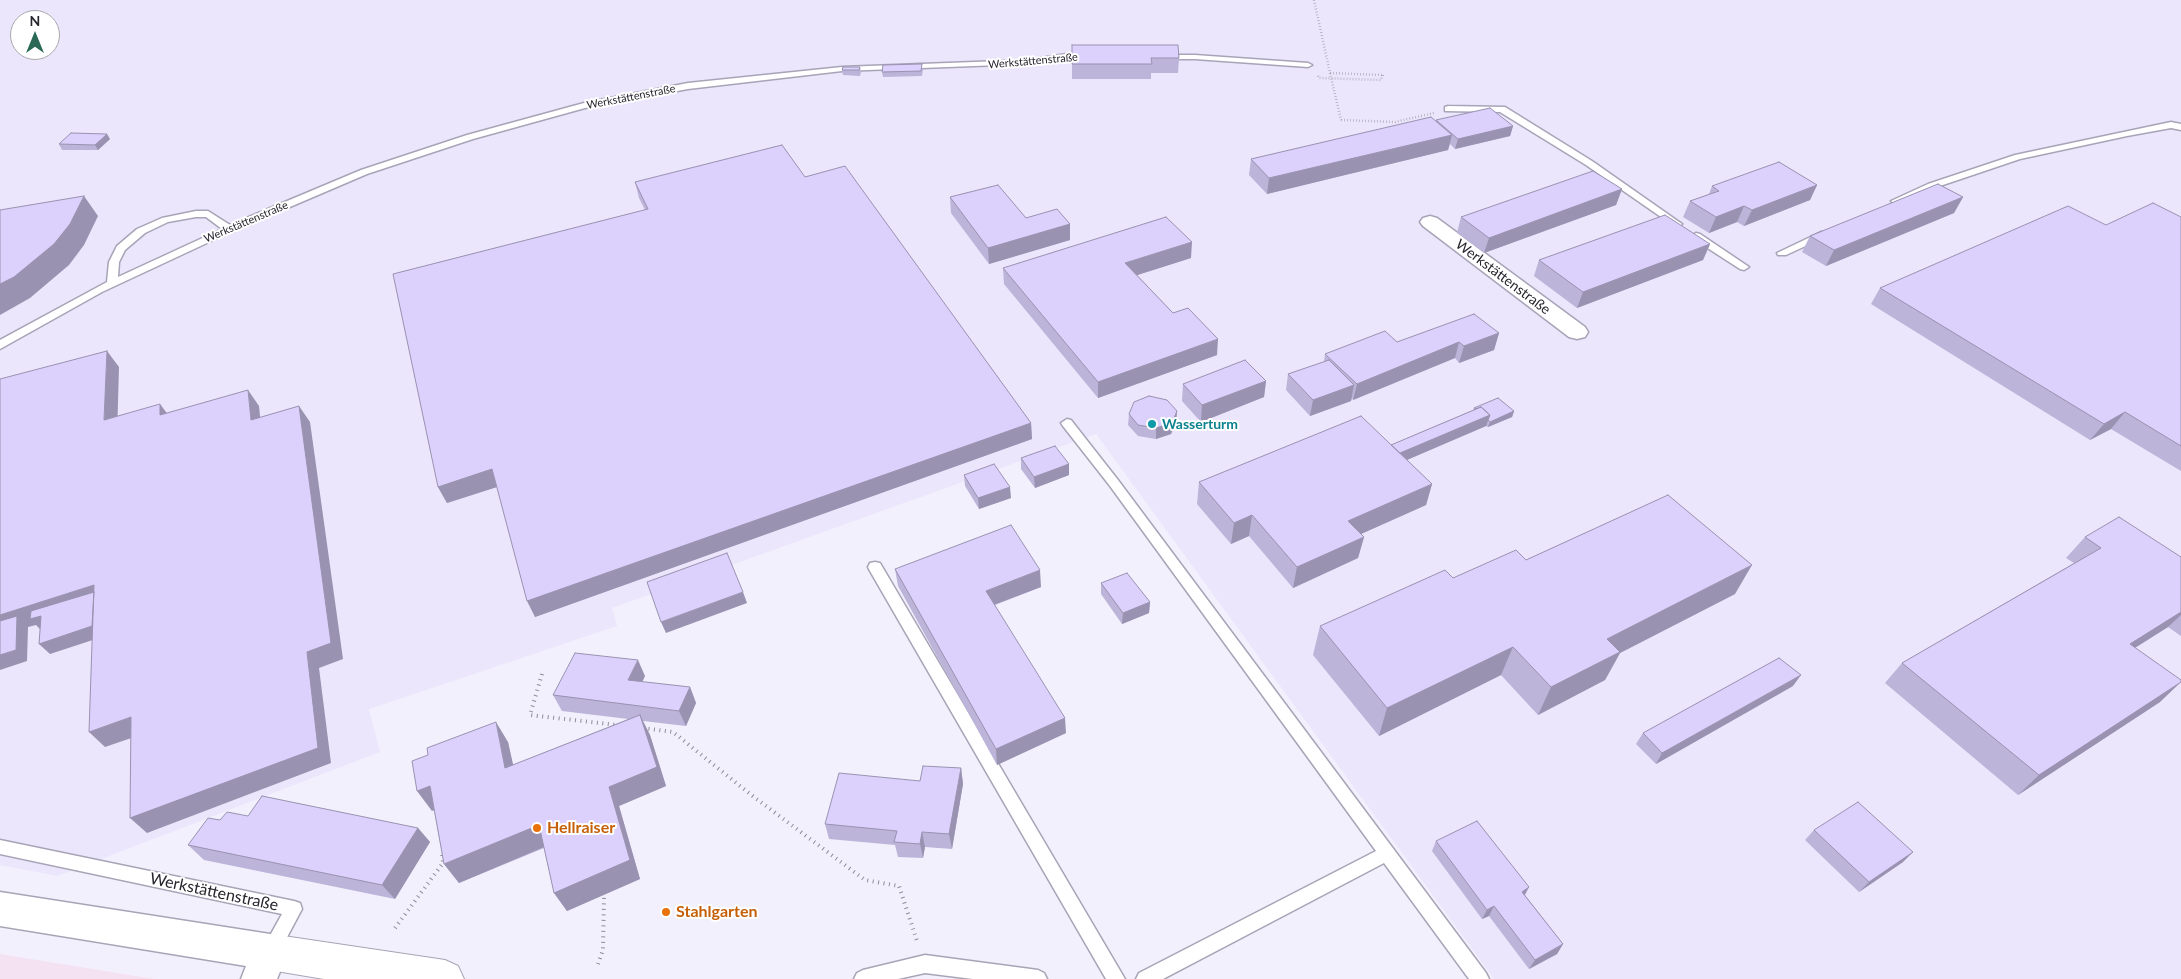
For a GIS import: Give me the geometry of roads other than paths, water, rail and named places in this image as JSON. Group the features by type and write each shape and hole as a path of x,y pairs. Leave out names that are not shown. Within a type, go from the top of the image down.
{"street":[{"name":"Werkstättenstraße","path":"1430,222 1577,332"},
{"path":"0,909 194,941 264,966 445,979"}],"lane":[{"name":"Werkstättenstraße","path":"0,345 112,283 228,230 373,169 470,136 593,104 688,86 826,71 1009,63 1067,56 1096,56"},
{"path":"1156,57 1195,57 1308,65"},
{"path":"1448,109 1502,109 1589,163 1645,203 1744,267"},
{"path":"1887,206 1931,186 2018,157 2127,133 2172,126 2181,127"},
{"path":"112,283 114,262 120,248 141,231 165,220 196,214 208,214 228,230"},
{"path":"1782,253 1835,229"},
{"path":"1066,423 1114,483 1480,979"},
{"path":"876,567 1116,979"},
{"name":"Werkstättenstraße","path":"0,847 294,909 264,966"},
{"path":"1145,979 1387,853"},
{"path":"863,979 925,964 1038,979"}],"place":[{"name":"Wasserturm","path":"1152,424"},
{"name":"Hellraiser","path":"537,828"},
{"name":"Stahlgarten","path":"666,912"}]}
